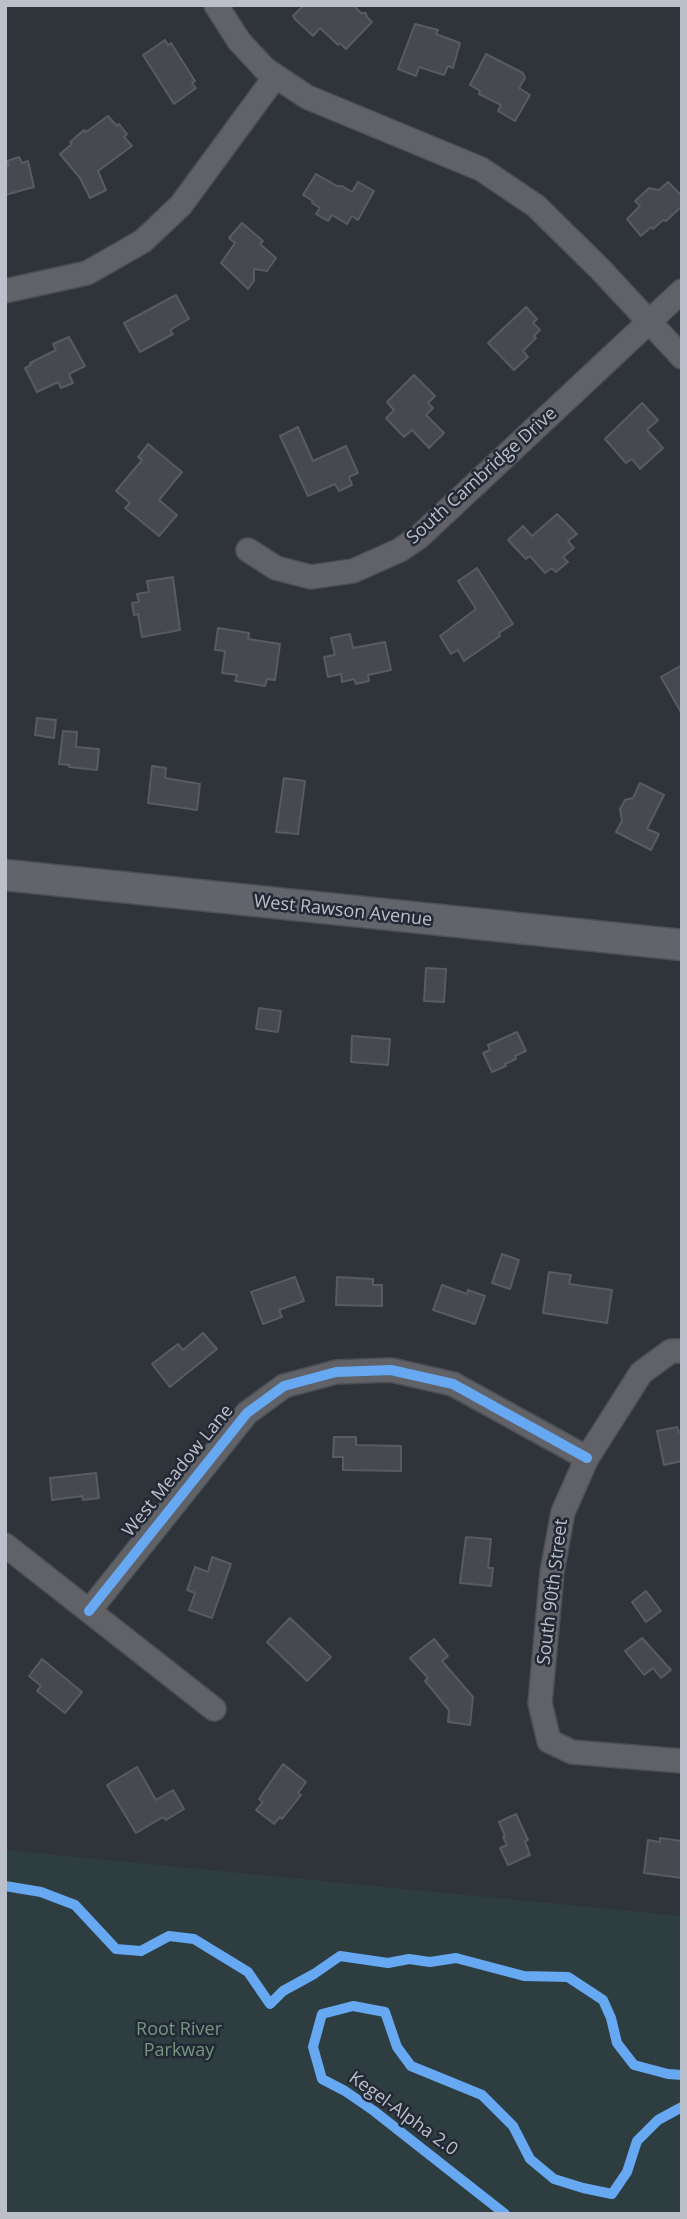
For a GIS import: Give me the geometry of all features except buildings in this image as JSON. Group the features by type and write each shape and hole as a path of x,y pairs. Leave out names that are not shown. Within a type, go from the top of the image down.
{"main road":[{"name":"West Rawson Avenue","path":"5,875 682,945"}],"street":[{"path":"216,5 239,41 275,77 307,97 481,169 536,206 600,269 682,357"},
{"path":"5,290 87,273 143,241 181,205 275,77"},
{"name":"South Cambridge Drive","path":"248,550 276,568 311,577 353,571 400,550 419,537 682,291"},
{"name":"South 90th Street","path":"676,1351 641,1373 587,1458 563,1512 552,1572 540,1703 549,1741 572,1752 682,1761"},
{"name":"West Meadow Lane","path":"89,1611 247,1413 284,1386 336,1372 391,1370 453,1384 587,1458"},
{"path":"5,1545 215,1709"}],"green space":[{"name":"Root River Parkway","path":"5,1850 682,1916 682,2214 5,2214"}],"cycle path":[{"path":"89,1611 247,1413 284,1386 336,1372 391,1370 453,1384 587,1458"},
{"path":"5,1886 41,1892 75,1905 116,1949 141,1951 169,1936 194,1939 248,1972 270,2004 283,1991 340,1956 388,1963 409,1959 430,1962 456,1958 524,1976 568,1977 603,2000 617,2043 634,2065 682,2075"},
{"name":"Kegel-Alpha 2.0","path":"505,2214 374,2111 322,2079 313,2047 322,2014 353,2006 385,2012 397,2047 411,2066 482,2095 513,2126 530,2159 554,2179 583,2188 612,2194 627,2172 637,2141 658,2120 682,2107"}]}
